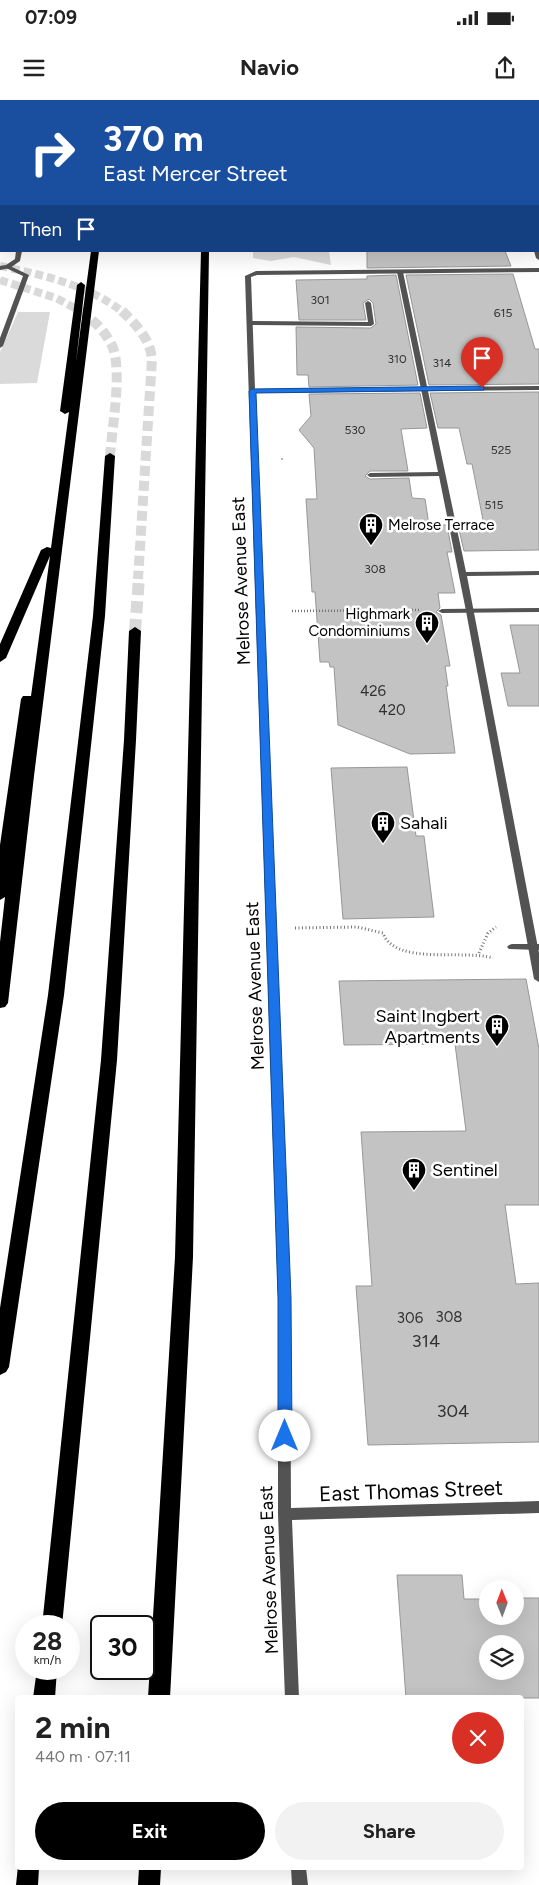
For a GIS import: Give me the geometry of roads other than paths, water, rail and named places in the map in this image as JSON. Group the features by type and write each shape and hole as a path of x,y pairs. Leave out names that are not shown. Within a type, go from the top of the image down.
{"highway":[{"path":"0,894 47,550 85,252"},
{"path":"0,1003 27,776 95,252"},
{"path":"159,1695 184,1257 205,252"},
{"path":"0,1367 56,994 99,616 110,456"},
{"path":"0,658 47,550"},
{"path":"53,1615 109,1060 130,740 134,631"},
{"path":"0,847 27,776"},
{"path":"44,1695 46,1680"},
{"path":"27,1885 28,1870"},
{"path":"149,1885 150,1870"}],"street":[{"path":"0,268 8,267 18,260 19,252"},
{"path":"0,346 26,275 8,267"},
{"path":"539,270 400,272 470,611 536,947 539,979"},
{"name":"Melrose Avenue East","path":"292,1695 285,1514 284,1298 248,276 250,274 400,272"},
{"path":"250,323 371,324 368,303"},
{"path":"252,391 539,388"},
{"path":"370,475 442,474"},
{"path":"462,574 539,574"},
{"path":"442,611 539,610"},
{"path":"512,947 536,947"},
{"name":"East Thomas Street","path":"285,1514 539,1507"},
{"path":"299,1870 300,1885"}],"tunnel":[{"path":"0,266 64,282 95,295 123,312"},
{"path":"0,280 56,298 82,312"},
{"path":"80,311 95,322 103,332 113,348 116,359 117,386 110,456"},
{"path":"123,312 145,338 152,359 138,579"},
{"path":"135,631 139,578"}],"place":[{"name":"Melrose Terrace","path":"371,546"},
{"name":"Highmark Condominiums","path":"427,644"},
{"name":"Sahali","path":"383,844"},
{"name":"Saint Ingbert Apartments","path":"497,1047"},
{"name":"Sentinel","path":"414,1191"}]}
